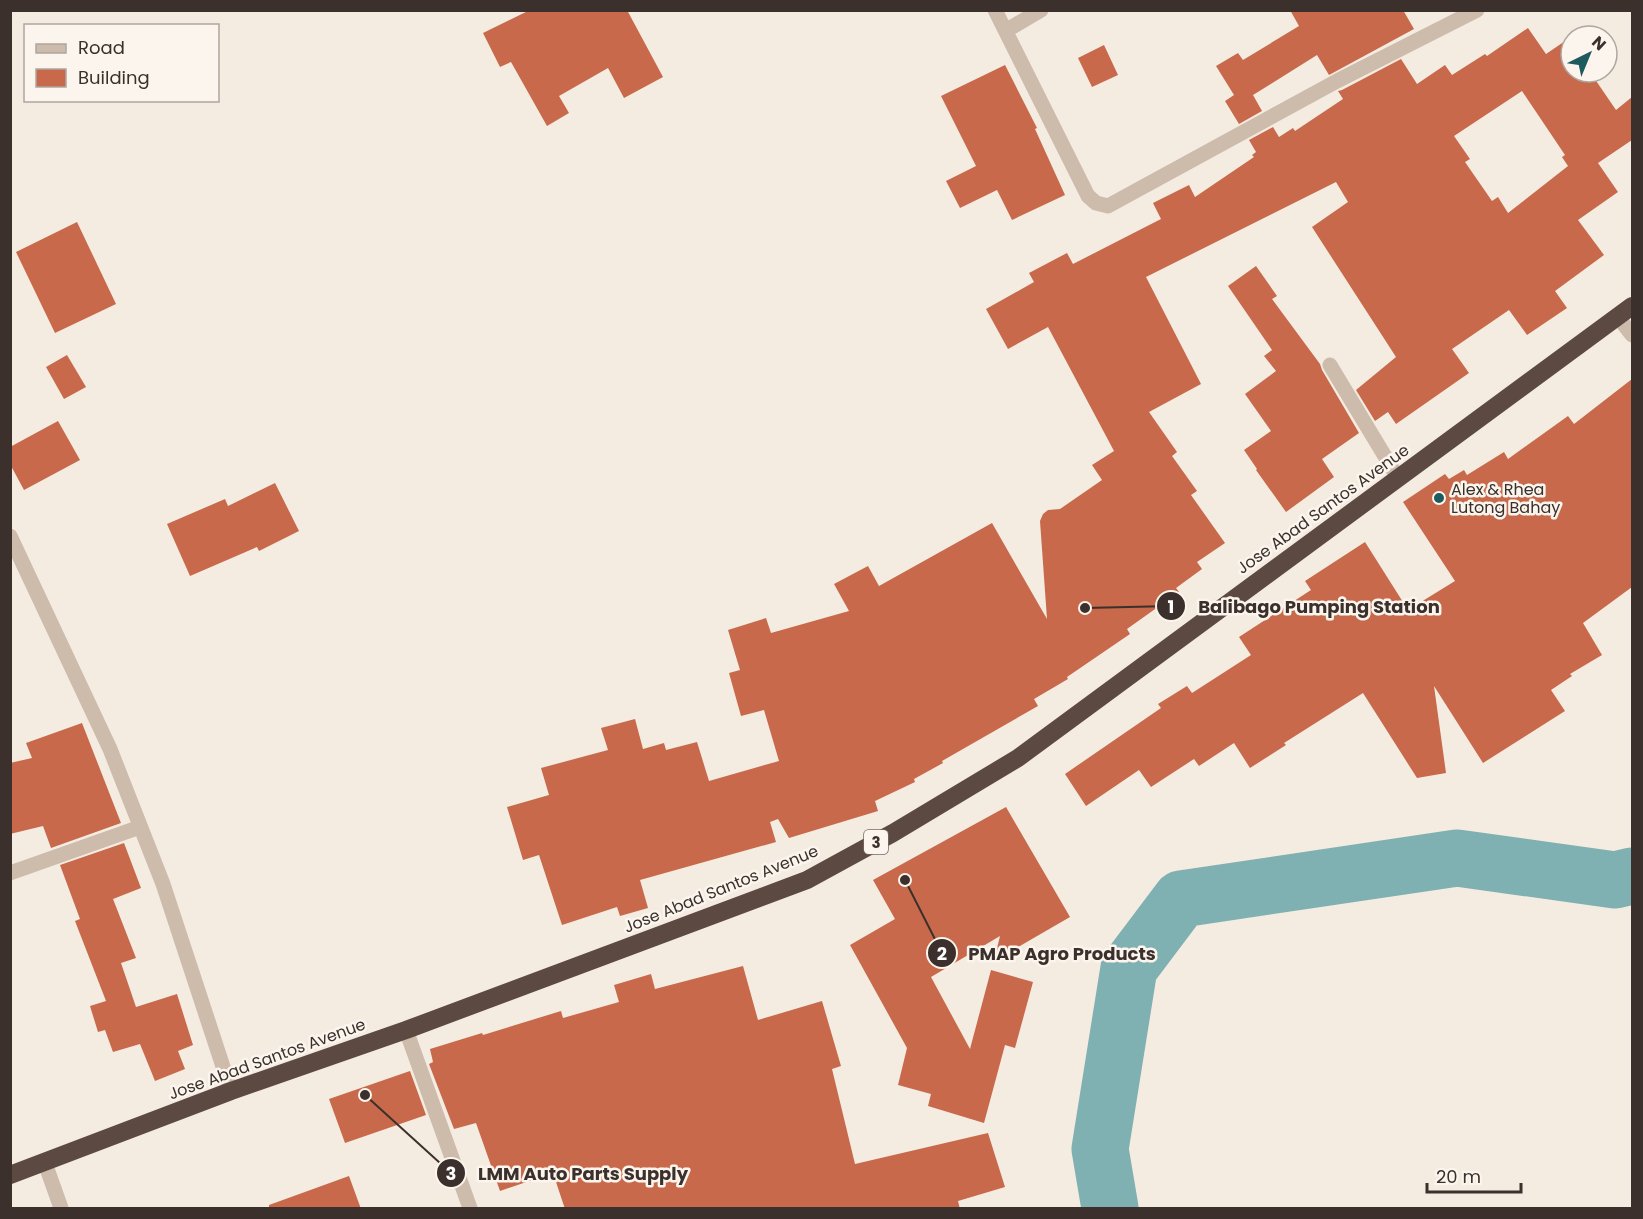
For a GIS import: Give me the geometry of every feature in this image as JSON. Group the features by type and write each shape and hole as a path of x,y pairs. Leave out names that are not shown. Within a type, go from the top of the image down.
{"highway":[{"name":"Jose Abad Santos Avenue","path":"10,1175 231,1091 406,1030 807,880 893,833 1018,758 1632,306"}],"street":[{"path":"995,10 1088,196 1108,206 1337,81 1477,10"},
{"path":"1007,30 1041,10"},
{"path":"1618,317 1632,335"},
{"path":"1330,365 1398,478"},
{"path":"10,536 110,749 163,885 231,1091"},
{"path":"10,873 140,826"},
{"path":"406,1030 470,1209"},
{"path":"45,1163 62,1209"}],"building":[{"path":"530,10 627,10 663,77 624,98 608,68 559,96 569,113 547,126 511,62 500,67 483,33"},
{"path":"1290,10 1403,10 1414,29 1329,75 1317,55 1253,95 1262,111 1239,124 1225,101 1234,95 1216,66 1238,53 1243,60 1299,26"},
{"path":"1528,28 1546,54 1559,45 1559,84 1598,84 1616,110 1632,97 1632,140 1598,163 1618,192 1578,220 1604,255 1555,291 1567,308 1527,335 1509,310 1452,349 1469,373 1396,424 1388,412 1375,421 1356,390 1396,357 1312,227 1348,202 1336,182 1146,277 1201,384 1149,412 1177,452 1172,456 1197,491 1191,495 1225,543 1197,562 1202,569 1176,588 1179,592 1127,629 1130,634 1067,677 1068,679 1034,699 1038,706 942,761 943,763 914,779 915,782 875,801 878,811 789,838 778,819 770,822 776,842 640,880 648,908 620,916 617,907 562,925 539,855 523,860 507,807 549,795 541,768 608,750 601,728 635,719 643,749 664,743 666,750 697,742 709,781 779,761 764,710 741,716 729,673 740,670 728,630 766,618 771,633 849,611 834,584 868,566 879,586 992,523 1047,619 1040,521 1048,510 1060,509 1102,480 1092,465 1114,451 1048,327 1008,349 986,309 1034,282 1029,273 1067,253 1073,264 1161,219 1153,203 1189,185 1195,197 1254,157 1252,155 1256,152 1249,140 1273,127 1279,137 1293,128 1295,131 1343,99 1338,91 1401,59 1417,84 1445,65 1452,75 1485,54 1487,56","holes":["1522,91 1565,155 1562,157 1568,166 1508,213 1498,197 1492,201 1465,162 1470,159 1454,136"]},
{"path":"1104,45 1118,75 1092,87 1078,58"},
{"path":"1005,65 1037,128 1035,129 1065,195 1012,220 997,190 960,208 946,181 976,166 941,96"},
{"path":"77,222 116,304 55,333 16,252"},
{"path":"1256,266 1277,296 1272,299 1320,364 1359,433 1322,459 1334,477 1286,512 1244,450 1271,431 1245,394 1276,371 1264,356 1272,350 1228,286"},
{"path":"67,355 86,387 64,399 46,367"},
{"path":"1632,379 1632,587 1583,623 1602,655 1570,674 1572,676 1551,690 1565,711 1483,763 1434,686 1446,773 1417,778 1363,693 1284,743 1286,745 1250,768 1234,743 1199,766 1194,759 1151,787 1139,770 1086,806 1065,774 1161,708 1158,704 1187,686 1192,693 1251,655 1239,637 1311,590 1305,581 1365,542 1408,610 1455,581 1403,502 1445,474 1449,479 1464,470 1467,475 1504,452 1508,459 1568,416 1574,424"},
{"path":"58,421 80,460 24,490 10,464 10,447"},
{"path":"275,483 299,531 259,551 257,547 190,576 167,524 225,499 228,506"},
{"path":"82,723 121,823 51,848 43,826 10,834 10,763 32,758 26,743"},
{"path":"1006,807 1070,917 994,961 1000,936 931,977 970,1049 991,970 1033,982 1015,1048 1005,1045 984,1123 928,1106 931,1094 898,1085 907,1048 850,945 895,919 873,880"},
{"path":"124,843 141,888 113,899 136,958 121,963 136,1007 177,994 193,1045 178,1051 185,1069 155,1081 140,1044 113,1052 105,1030 98,1032 90,1006 106,1001 75,921 80,919 60,865"},
{"path":"743,966 758,1020 822,1001 841,1066 832,1069 855,1164 988,1133 1005,1187 958,1201 960,1209 565,1209 553,1173 500,1191 476,1123 454,1129 429,1064 433,1062 430,1049 561,1011 563,1018 619,1002 614,985 651,974 655,989"},
{"path":"410,1071 426,1115 345,1143 329,1099"},
{"path":"349,1176 361,1209 269,1209 269,1205"}],"waterway":[{"path":"1110,1208 1100,1149 1129,968 1181,899 1457,858 1615,880 1632,876"}],"place":[{"name":"Alex & Rhea Lutong Bahay","path":"1439,498"},
{"name":"Balibago Pumping Station","path":"1085,608"},
{"name":"PMAP Agro Products","path":"905,880"},
{"name":"LMM Auto Parts Supply","path":"365,1095"}]}
